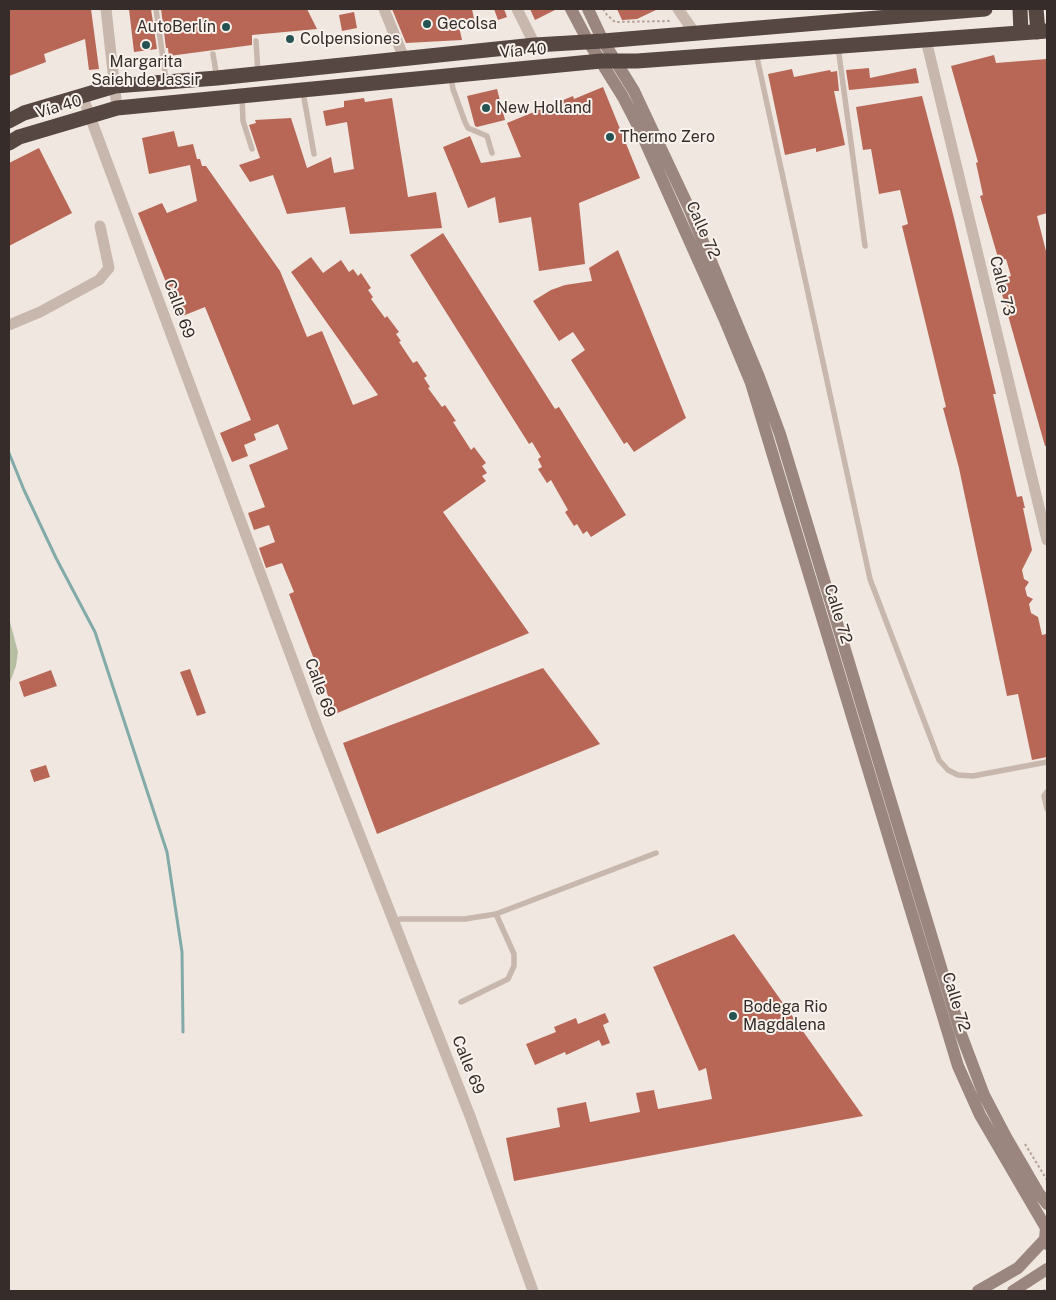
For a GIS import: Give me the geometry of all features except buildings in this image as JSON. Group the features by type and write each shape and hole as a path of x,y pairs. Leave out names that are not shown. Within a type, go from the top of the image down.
{"highway":[{"name":"Vía 40","path":"9,120 24,113 115,86 258,74 534,45 595,41 690,26 985,9"},
{"path":"1020,9 1021,33"},
{"path":"1036,9 1043,32"},
{"name":"Vía 40","path":"9,143 19,137 117,108 608,61 637,62 1043,32"}],"main road":[{"name":"Calle 72","path":"571,9 608,61 634,91 677,182 759,377 780,434 961,1034 984,1095 1006,1137 1047,1204"},
{"name":"Calle 72","path":"588,9 595,41"},
{"name":"Calle 72","path":"608,61 724,318 750,383 958,1066 980,1116 1046,1228 1047,1240"},
{"path":"978,1291 1018,1268 1047,1240"},
{"path":"1013,1291 1047,1270"}],"street":[{"path":"106,9 117,108"},
{"path":"384,9 404,58"},
{"path":"517,9 534,45"},
{"path":"678,9 690,26"},
{"name":"Calle 73","path":"926,40 1047,540"},
{"name":"Calle 69","path":"82,95 319,731 470,1116 533,1291"},
{"path":"9,325 40,312 99,280 109,268 100,226"}],"lane":[{"path":"156,9 166,82"},
{"path":"256,41 258,74"},
{"path":"838,47 865,246"},
{"path":"756,53 870,578 939,760 948,770 958,775 973,776 1047,762"},
{"path":"213,54 217,78"},
{"path":"451,76 453,89 468,128 487,136 492,153"},
{"path":"303,90 314,154"},
{"path":"242,96 243,121 252,149"},
{"path":"1047,792 1044,796 1047,809"},
{"path":"393,921 401,919 465,919 496,914 656,853"},
{"path":"461,1002 508,979 514,966 514,954 496,914"}],"path":[{"path":"603,9 615,22 690,26"},
{"path":"1043,1291 1047,1288"}],"green space":[{"path":"9,618 18,652 16,666 9,685"}],"waterway":[{"path":"9,453 56,558 95,632 167,852 182,952 183,1032"}],"place":[{"name":"Gecolsa","path":"427,24"},
{"name":"AutoBerlín","path":"226,27"},
{"name":"Colpensiones","path":"290,39"},
{"name":"Margarita Saieh de Jassir","path":"146,45"},
{"name":"New Holland","path":"486,108"},
{"name":"Thermo Zero","path":"610,137"},
{"name":"Bodega Rio Magdalena","path":"733,1016"}]}
